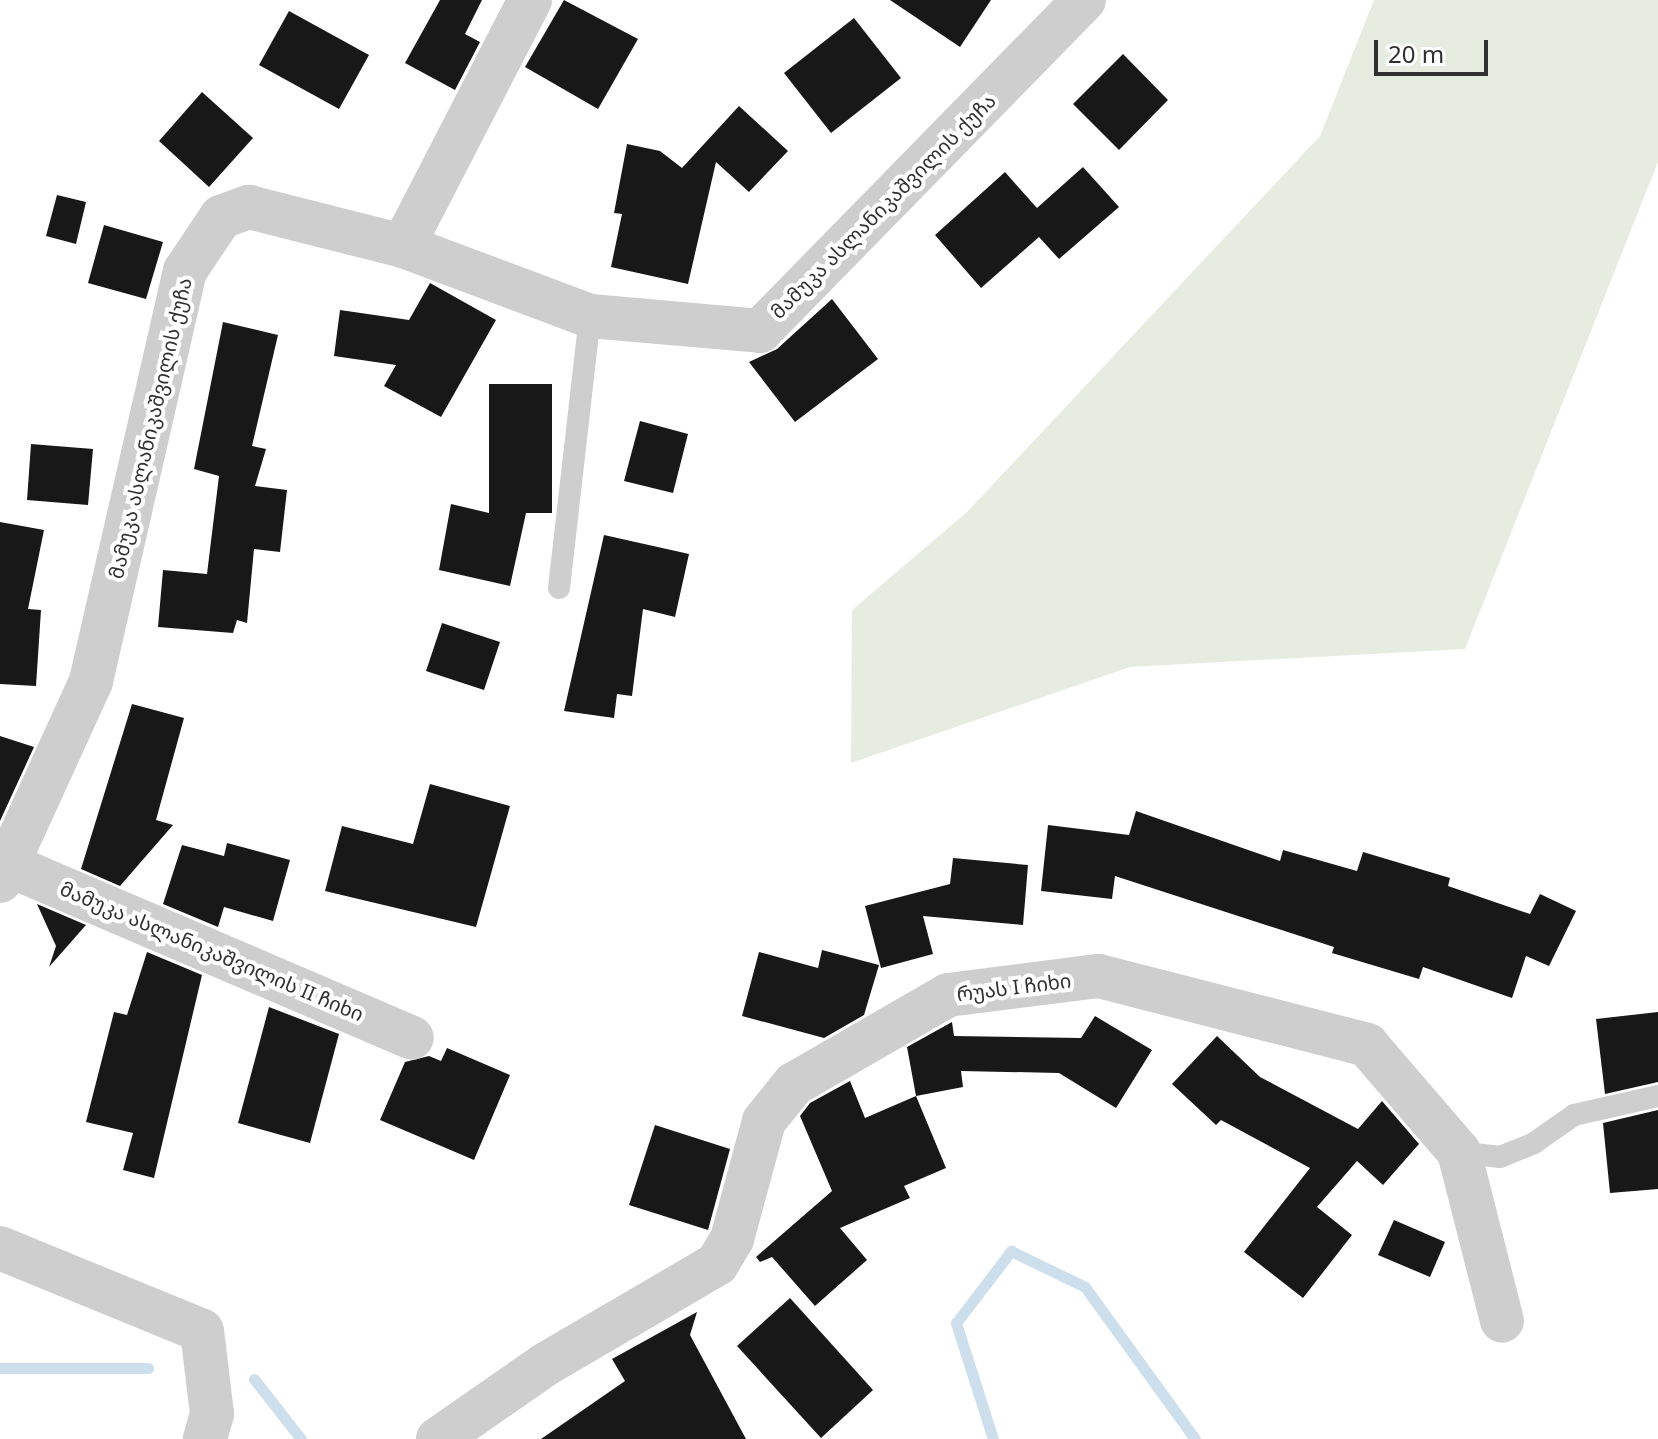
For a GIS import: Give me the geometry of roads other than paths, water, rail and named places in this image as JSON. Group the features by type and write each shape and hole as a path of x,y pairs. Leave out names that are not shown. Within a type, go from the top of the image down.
{"street":[{"path":"403,246 530,0"},
{"name":"მამუკა ასლანიკაშვილის ქუჩა","path":"5,873 91,681 185,271 221,217 249,207 403,246 590,316 760,331 1084,0"},
{"name":"მამუკა ასლანიკაშვილის II ჩიხი","path":"5,873 412,1038"},
{"name":"რუას I ჩიხი","path":"438,1439 546,1364 717,1264 732,1239 764,1121 794,1084 948,995 1099,976 1367,1045 1459,1152 1502,1321"},
{"path":"0,1248 202,1331 212,1414 205,1439"}],"lane":[{"path":"559,588 590,316"},
{"path":"1459,1152 1500,1157 1534,1143 1574,1115 1658,1096"}],"waterway":[{"path":"993,1439 956,1323 1011,1251 1085,1287 1195,1439"},
{"path":"0,1368 148,1368"},
{"path":"254,1379 301,1439"}]}
